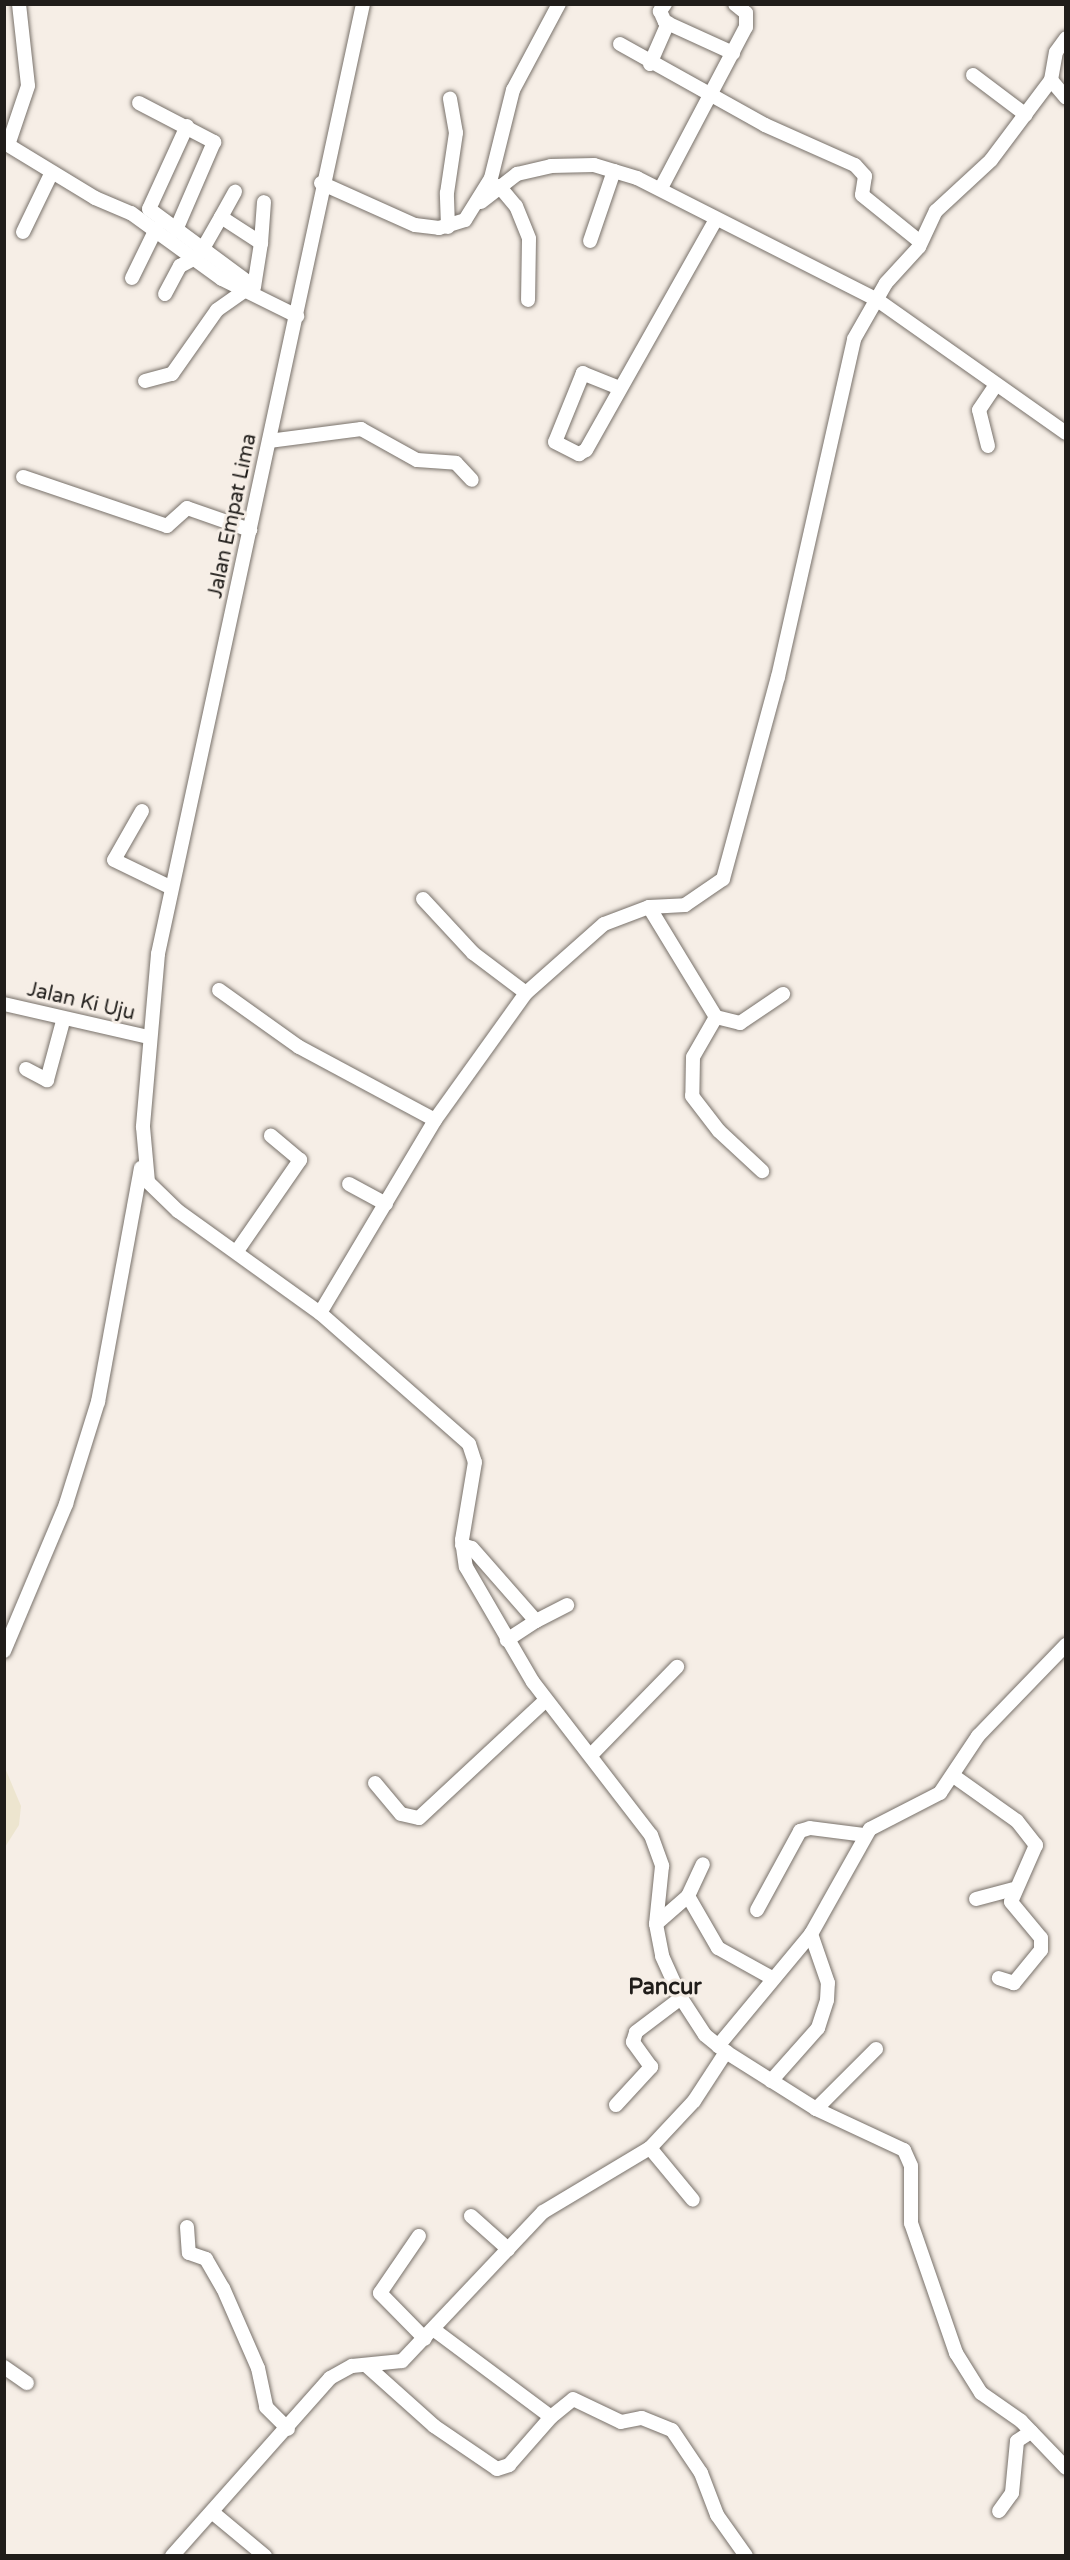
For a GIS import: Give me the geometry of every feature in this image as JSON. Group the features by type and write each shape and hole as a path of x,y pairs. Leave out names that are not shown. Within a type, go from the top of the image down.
{"street":[{"path":"20,4 28,86 8,145 51,174 156,229 249,289 298,311"},
{"name":"Jalan Empat Lima","path":"4,1651 66,1504 98,1402 142,1160 148,1037 172,888 298,311 321,183 363,4"},
{"path":"481,202 505,109 559,4"},
{"path":"665,4 661,17 668,23 733,53"},
{"path":"661,188 712,96 747,19 735,4"},
{"path":"650,64 668,23"},
{"path":"320,1313 435,1120 526,993 589,934 649,907 699,899 718,885 729,864 834,446 848,358 876,299 915,252 936,211 991,160 1051,80 1056,52 1065,39"},
{"path":"620,44 650,64 712,96 855,165 865,176 862,195 919,241"},
{"path":"972,75 1026,115"},
{"path":"1051,80 1065,98"},
{"path":"448,227 456,133 450,99"},
{"path":"139,103 212,138 214,149 176,230"},
{"path":"187,126 149,209 176,230 198,255"},
{"path":"321,183 403,222 448,227 465,220 499,186 518,174 551,166 614,171 661,188 715,221 876,299 1065,434"},
{"path":"590,240 614,171"},
{"path":"23,232 51,174"},
{"path":"499,186 516,206 529,239 528,300"},
{"path":"165,294 180,266 198,255 235,192"},
{"path":"145,381 172,374 217,310 249,289 261,243 264,202"},
{"path":"221,217 261,243"},
{"path":"617,387 583,373 555,442 582,454 617,387 715,221"},
{"path":"132,278 156,229"},
{"path":"988,446 979,410 995,386"},
{"path":"269,441 361,429 417,460 456,463 472,480"},
{"path":"22,477 166,526 187,508 250,530"},
{"path":"142,811 114,860 172,888"},
{"path":"423,899 473,953 526,993"},
{"path":"649,907 716,1017 740,1023 783,994"},
{"path":"219,990 299,1047 435,1120"},
{"name":"Jalan Ki Uju","path":"4,1004 63,1021 148,1037"},
{"path":"716,1017 693,1057 692,1096 719,1131 762,1171"},
{"path":"26,1069 46,1080 63,1021"},
{"path":"237,1251 300,1160 271,1136"},
{"path":"142,1160 153,1190 320,1313 468,1444 474,1474 462,1545 469,1575 546,1700 592,1754 641,1820 660,1856 656,1924 662,1956 681,1998 722,2049 816,2109 894,2143 909,2157 912,2223 956,2353 981,2393 1031,2432 1065,2468"},
{"path":"349,1184 386,1204"},
{"path":"462,1545 472,1548 536,1621"},
{"path":"507,1640 567,1605"},
{"path":"172,2556 288,2429 330,2378 365,2364 396,2364 429,2334 543,2212 650,2148 694,2101 722,2049 770,1977 811,1934 865,1835 940,1793 955,1777 978,1736 1065,1645"},
{"path":"592,1754 677,1667"},
{"path":"375,1783 401,1814 419,1818 546,1700"},
{"path":"955,1777 1035,1839 1035,1852 1013,1888 1011,1902 1041,1938 1041,1950 1014,1983 999,1978"},
{"path":"757,1910 800,1832 810,1828 865,1835"},
{"path":"656,1924 688,1896 703,1864"},
{"path":"976,1899 1013,1888"},
{"path":"688,1896 718,1948 770,1977"},
{"path":"771,2080 818,2028 827,2000 828,1983 811,1934"},
{"path":"616,2106 651,2067 633,2042 636,2032 681,1998"},
{"path":"816,2109 876,2049"},
{"path":"650,2148 693,2200"},
{"path":"471,2216 508,2249"},
{"path":"188,2227 189,2253 206,2259 223,2288 258,2368 266,2407 288,2429"},
{"path":"419,2236 380,2293 429,2334 551,2417"},
{"path":"365,2364 434,2426 497,2469 509,2465 551,2417 573,2399 621,2422 642,2418 672,2430 700,2473 717,2515 746,2556"},
{"path":"4,2367 27,2383"},
{"path":"999,2511 1012,2493 1017,2441 1031,2432"},
{"path":"212,2512 265,2556"}],"shaded area":[{"path":"5,1768 21,1806 19,1825 5,1847"}],"district":[{"name":"Pancur","path":"665,1988"}]}
